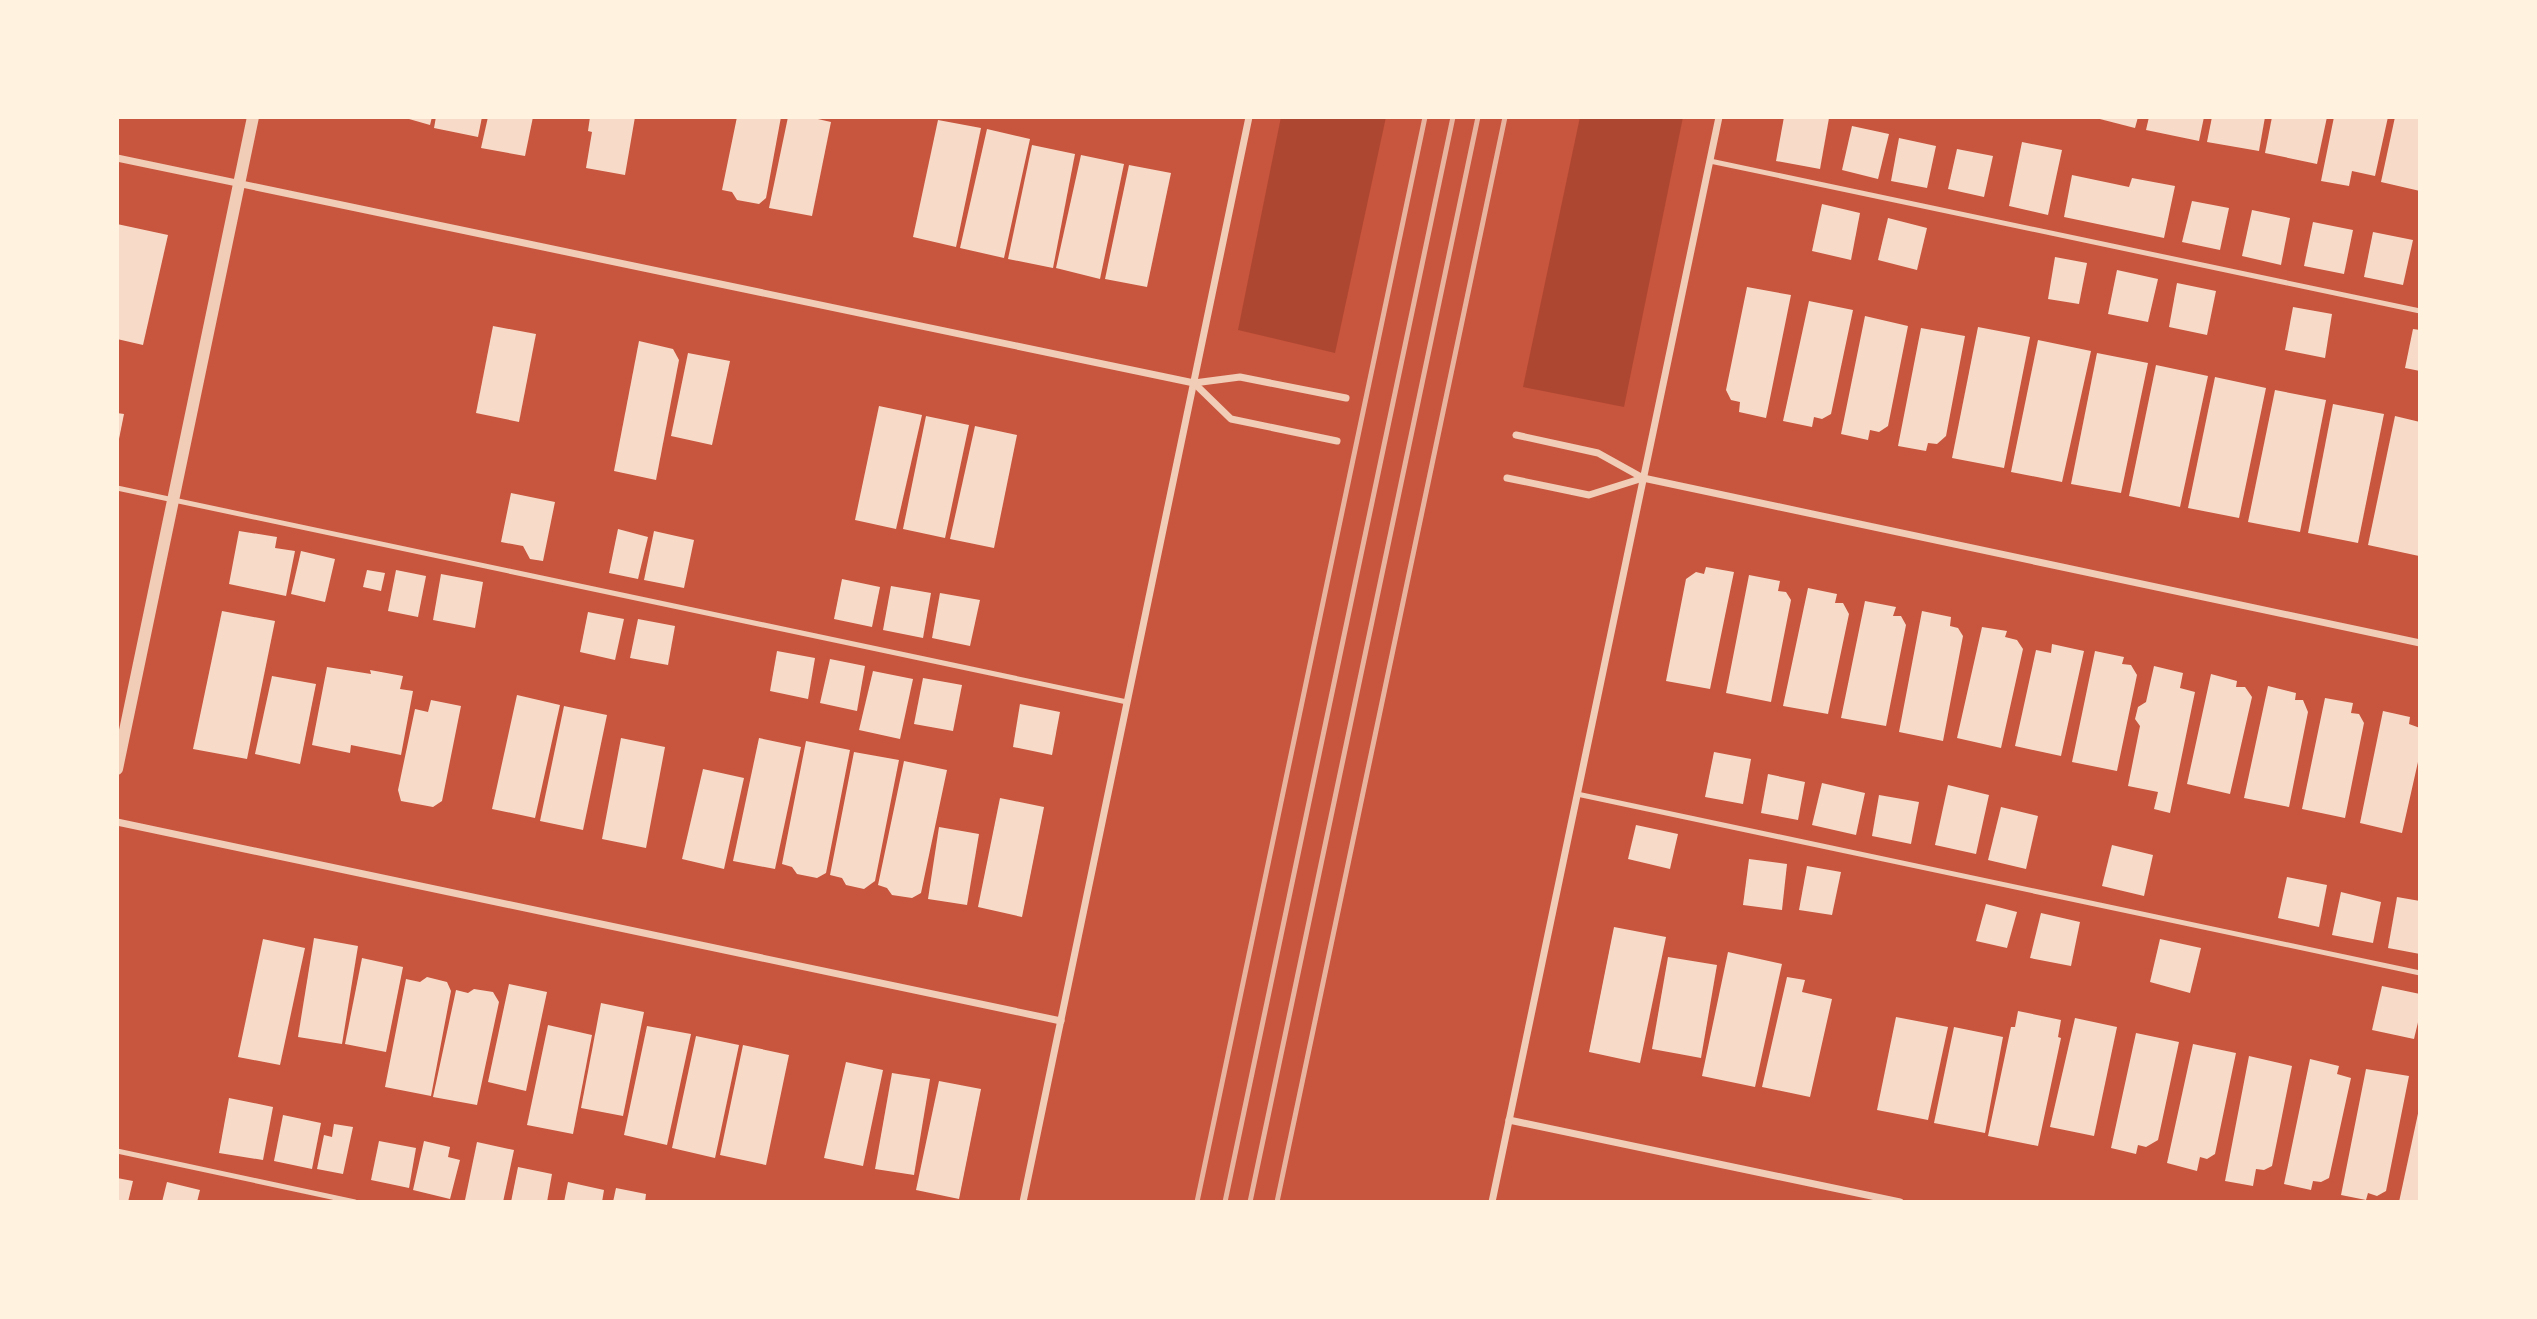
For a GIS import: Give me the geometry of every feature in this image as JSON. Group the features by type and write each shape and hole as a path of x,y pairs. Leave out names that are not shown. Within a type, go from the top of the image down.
{"street":[{"path":"117,769 253,117"},
{"path":"1023,1202 1249,117"},
{"path":"1492,1202 1719,117"},
{"path":"117,158 1194,383 1240,377 1346,398"},
{"path":"1194,383 1231,419 1337,441"},
{"path":"1516,436 1598,453 1643,478 2420,643"},
{"path":"1507,478 1589,495 1643,478"},
{"path":"117,822 1061,1021"},
{"path":"1509,1120 1900,1202"}],"lane":[{"path":"1710,161 2420,311"},
{"path":"117,488 1127,702"},
{"path":"1577,794 2420,973"},
{"path":"117,1151 355,1202"}],"shaded area":[{"path":"1281,117 1386,117 1335,353 1238,330"},
{"path":"1580,117 1683,117 1624,407 1523,387"}],"building":[{"path":"402,117 432,117 430,125"},
{"path":"436,117 482,117 478,137 434,128"},
{"path":"488,117 533,117 525,156 481,148"},
{"path":"590,117 635,117 625,175 586,168 592,132 588,131"},
{"path":"737,117 781,117 766,198 759,204 737,200 732,192 722,190"},
{"path":"788,117 809,117 831,122 812,216 769,208"},
{"path":"1784,117 1829,118 1820,169 1776,161"},
{"path":"2092,117 2138,117 2135,128"},
{"path":"2149,117 2204,117 2199,141 2146,130"},
{"path":"2212,117 2265,117 2259,151 2207,142"},
{"path":"2272,117 2327,117 2317,164 2265,153"},
{"path":"2334,117 2388,117 2375,176 2352,171 2349,186 2321,181"},
{"path":"2395,117 2420,117 2420,191 2381,182"},
{"path":"938,120 981,128 956,247 913,237"},
{"path":"1852,126 1889,134 1878,179 1842,170"},
{"path":"987,129 1030,139 1004,258 960,248"},
{"path":"1899,138 1936,146 1927,188 1891,181"},
{"path":"2022,142 2062,150 2048,215 2009,206"},
{"path":"1032,145 1075,154 1053,268 1008,259"},
{"path":"1957,149 1993,156 1984,197 1948,189"},
{"path":"1081,155 1124,164 1100,279 1056,268"},
{"path":"1129,165 1171,173 1147,287 1105,279"},
{"path":"2072,175 2129,187 2132,178 2175,186 2164,238 2064,217"},
{"path":"2192,201 2229,208 2220,250 2182,242"},
{"path":"1822,204 1860,213 1851,260 1812,251"},
{"path":"2252,210 2290,218 2281,265 2242,256"},
{"path":"1888,218 1927,228 1917,270 1878,260"},
{"path":"2313,222 2353,230 2344,274 2304,266"},
{"path":"117,224 168,235 143,345 117,339"},
{"path":"2373,232 2413,240 2403,285 2364,277"},
{"path":"2055,257 2087,263 2079,304 2048,299"},
{"path":"2117,270 2158,279 2148,322 2108,314"},
{"path":"2177,283 2216,291 2207,335 2169,327"},
{"path":"1747,287 1791,295 1766,418 1739,412 1740,402 1731,400 1726,390"},
{"path":"1809,301 1853,310 1831,414 1822,419 1814,417 1812,427 1783,421"},
{"path":"2293,307 2332,314 2325,358 2285,350"},
{"path":"1865,316 1908,326 1888,426 1879,432 1870,430 1868,440 1841,434"},
{"path":"493,326 536,334 519,422 476,413"},
{"path":"1978,327 2030,337 2004,468 1952,458"},
{"path":"1921,328 1965,336 1946,436 1937,444 1928,443 1926,451 1898,446"},
{"path":"2413,329 2420,330 2420,371 2405,368"},
{"path":"2038,340 2091,351 2062,482 2011,472"},
{"path":"639,341 673,349 679,360 656,480 614,471"},
{"path":"688,353 730,361 712,445 671,436"},
{"path":"2097,353 2148,363 2121,493 2071,484"},
{"path":"2156,365 2208,376 2180,507 2129,496"},
{"path":"2215,377 2266,388 2239,518 2188,508"},
{"path":"2275,390 2326,400 2300,532 2248,522"},
{"path":"2333,404 2384,414 2358,543 2308,533"},
{"path":"879,406 922,415 896,529 855,520"},
{"path":"117,413 124,414 118,444 117,444"},
{"path":"926,416 969,425 945,538 903,529"},
{"path":"2395,416 2420,422 2419,556 2368,545"},
{"path":"975,426 1017,435 994,548 950,539"},
{"path":"511,493 555,502 543,561 530,559 523,546 501,542"},
{"path":"618,529 648,537 638,579 609,573"},
{"path":"239,531 277,537 275,548 295,551 286,596 229,584"},
{"path":"654,531 694,540 684,588 644,580"},
{"path":"301,551 335,559 325,602 291,594"},
{"path":"1706,567 1734,572 1710,689 1666,681 1686,579 1696,572 1704,574"},
{"path":"367,570 385,573 381,591 363,587"},
{"path":"396,570 426,576 418,617 388,611"},
{"path":"441,574 483,582 475,628 433,620"},
{"path":"1749,575 1780,581 1778,591 1786,592 1791,600 1771,702 1726,693"},
{"path":"842,579 880,587 872,627 834,619"},
{"path":"891,586 931,593 923,638 883,630"},
{"path":"1808,588 1837,594 1835,603 1843,603 1849,614 1828,714 1783,706"},
{"path":"940,593 980,600 970,646 932,638"},
{"path":"1865,601 1896,607 1893,616 1901,616 1906,625 1886,726 1841,718"},
{"path":"222,611 275,621 247,759 193,749"},
{"path":"1922,611 1951,617 1950,626 1958,628 1963,636 1943,741 1899,732"},
{"path":"588,612 624,619 615,660 580,652"},
{"path":"638,619 675,626 668,665 630,658"},
{"path":"1982,627 2007,631 2005,637 2017,640 2023,649 2001,748 1957,738"},
{"path":"2052,644 2084,651 2061,756 2015,746 2036,650 2051,653"},
{"path":"777,651 815,658 808,699 770,691"},
{"path":"2095,651 2124,657 2122,664 2131,665 2137,675 2117,771 2072,762"},
{"path":"830,659 865,666 857,711 820,703"},
{"path":"2154,666 2183,673 2180,688 2195,692 2170,813 2154,809 2158,792 2128,786 2140,726 2135,719 2138,707 2146,702"},
{"path":"327,667 403,676 400,689 413,691 401,755 351,745 350,753 312,745"},
{"path":"873,671 913,679 900,739 859,730"},
{"path":"2211,674 2237,681 2236,687 2245,687 2252,697 2230,794 2187,784"},
{"path":"272,676 316,684 300,764 255,754"},
{"path":"923,678 962,685 953,731 914,724"},
{"path":"2268,686 2296,693 2295,700 2303,700 2308,712 2289,807 2244,798"},
{"path":"517,695 560,705 535,818 492,809"},
{"path":"2325,698 2353,703 2351,713 2359,714 2364,723 2345,818 2302,809"},
{"path":"431,700 461,706 442,801 433,807 401,801 398,790 415,709 428,712"},
{"path":"1020,704 1060,712 1052,755 1013,747"},
{"path":"564,706 607,715 583,830 540,821"},
{"path":"2383,711 2410,717 2409,724 2420,728 2420,753 2402,833 2360,823"},
{"path":"621,738 665,747 646,848 602,839"},
{"path":"759,738 801,747 775,869 733,861"},
{"path":"806,741 850,750 826,873 817,878 797,874 792,867 782,864"},
{"path":"854,752 899,760 875,881 864,889 846,885 842,878 830,875"},
{"path":"1714,752 1751,759 1743,804 1705,797"},
{"path":"904,761 947,770 921,893 912,898 892,895 887,888 878,885"},
{"path":"703,769 744,778 724,869 682,859"},
{"path":"1768,774 1805,782 1798,820 1761,813"},
{"path":"1822,783 1865,793 1856,835 1812,825"},
{"path":"1948,785 1989,795 1976,854 1935,845"},
{"path":"1879,795 1919,802 1911,844 1872,836"},
{"path":"1000,798 1044,807 1022,917 978,907"},
{"path":"2001,807 2038,816 2026,869 1988,860"},
{"path":"1636,825 1678,834 1670,869 1628,859"},
{"path":"939,827 979,834 967,905 928,899"},
{"path":"2112,845 2153,855 2144,896 2102,886"},
{"path":"1749,859 1787,864 1782,910 1743,905"},
{"path":"1807,866 1841,872 1832,915 1799,910"},
{"path":"2287,877 2327,885 2319,927 2278,918"},
{"path":"2341,892 2381,902 2373,943 2332,935"},
{"path":"2397,897 2420,901 2420,954 2388,948"},
{"path":"1986,904 2017,912 2007,948 1976,941"},
{"path":"2041,913 2080,922 2071,966 2030,958"},
{"path":"1614,927 1666,937 1640,1063 1589,1052"},
{"path":"314,938 358,946 342,1044 298,1037"},
{"path":"263,939 305,948 280,1065 238,1057"},
{"path":"2160,939 2201,948 2190,993 2150,982"},
{"path":"1728,952 1782,964 1755,1087 1702,1076"},
{"path":"1668,957 1717,965 1701,1058 1652,1049"},
{"path":"362,958 403,967 386,1052 345,1044"},
{"path":"427,977 447,982 451,991 431,1096 385,1087 406,979 420,982"},
{"path":"1787,977 1805,980 1802,992 1832,999 1810,1097 1762,1087"},
{"path":"509,984 547,992 526,1091 488,1082"},
{"path":"2382,986 2420,994 2420,1014 2414,1039 2372,1030"},
{"path":"474,989 493,992 499,1002 477,1105 433,1097 456,990 468,993"},
{"path":"601,1003 644,1012 623,1116 581,1108"},
{"path":"2018,1011 2061,1020 2058,1037 2061,1038 2038,1146 1988,1136 2011,1027 2015,1027"},
{"path":"1896,1017 1948,1027 1928,1120 1877,1110"},
{"path":"2075,1018 2117,1027 2094,1136 2050,1127"},
{"path":"548,1025 592,1035 573,1134 527,1125"},
{"path":"647,1026 691,1034 667,1145 624,1135"},
{"path":"1954,1027 2003,1037 1985,1133 1934,1123"},
{"path":"2136,1033 2179,1042 2158,1140 2146,1147 2138,1145 2136,1154 2111,1148"},
{"path":"696,1036 739,1045 715,1158 672,1148"},
{"path":"2193,1044 2236,1053 2215,1154 2207,1159 2200,1157 2197,1171 2167,1163"},
{"path":"743,1045 789,1055 766,1165 720,1155"},
{"path":"2249,1056 2292,1066 2272,1166 2264,1170 2256,1169 2253,1186 2225,1181"},
{"path":"2310,1059 2339,1066 2337,1074 2351,1078 2329,1178 2321,1182 2313,1181 2311,1190 2284,1184"},
{"path":"846,1062 883,1070 863,1166 824,1158"},
{"path":"2366,1069 2409,1076 2386,1191 2377,1196 2368,1193 2366,1200 2341,1195"},
{"path":"892,1073 930,1079 914,1175 875,1169"},
{"path":"939,1081 981,1089 959,1199 916,1190"},
{"path":"229,1098 273,1107 263,1160 219,1153"},
{"path":"2419,1109 2420,1202 2399,1202"},
{"path":"283,1115 321,1123 312,1169 274,1161"},
{"path":"334,1124 353,1127 343,1174 317,1169 324,1135 332,1137"},
{"path":"379,1141 416,1148 409,1188 371,1180"},
{"path":"424,1141 450,1147 448,1157 460,1160 450,1199 413,1190"},
{"path":"477,1142 514,1150 503,1202 465,1200"},
{"path":"518,1167 552,1174 547,1202 511,1202"},
{"path":"117,1178 133,1181 128,1202 117,1202"},
{"path":"167,1182 200,1190 197,1202 162,1202"},
{"path":"568,1182 604,1190 602,1202 564,1202"},
{"path":"616,1188 646,1194 645,1202 613,1202"}],"railway":[{"path":"1197,1202 1425,117"},
{"path":"1225,1202 1453,117"},
{"path":"1250,1202 1478,117"},
{"path":"1277,1202 1505,117"}]}
